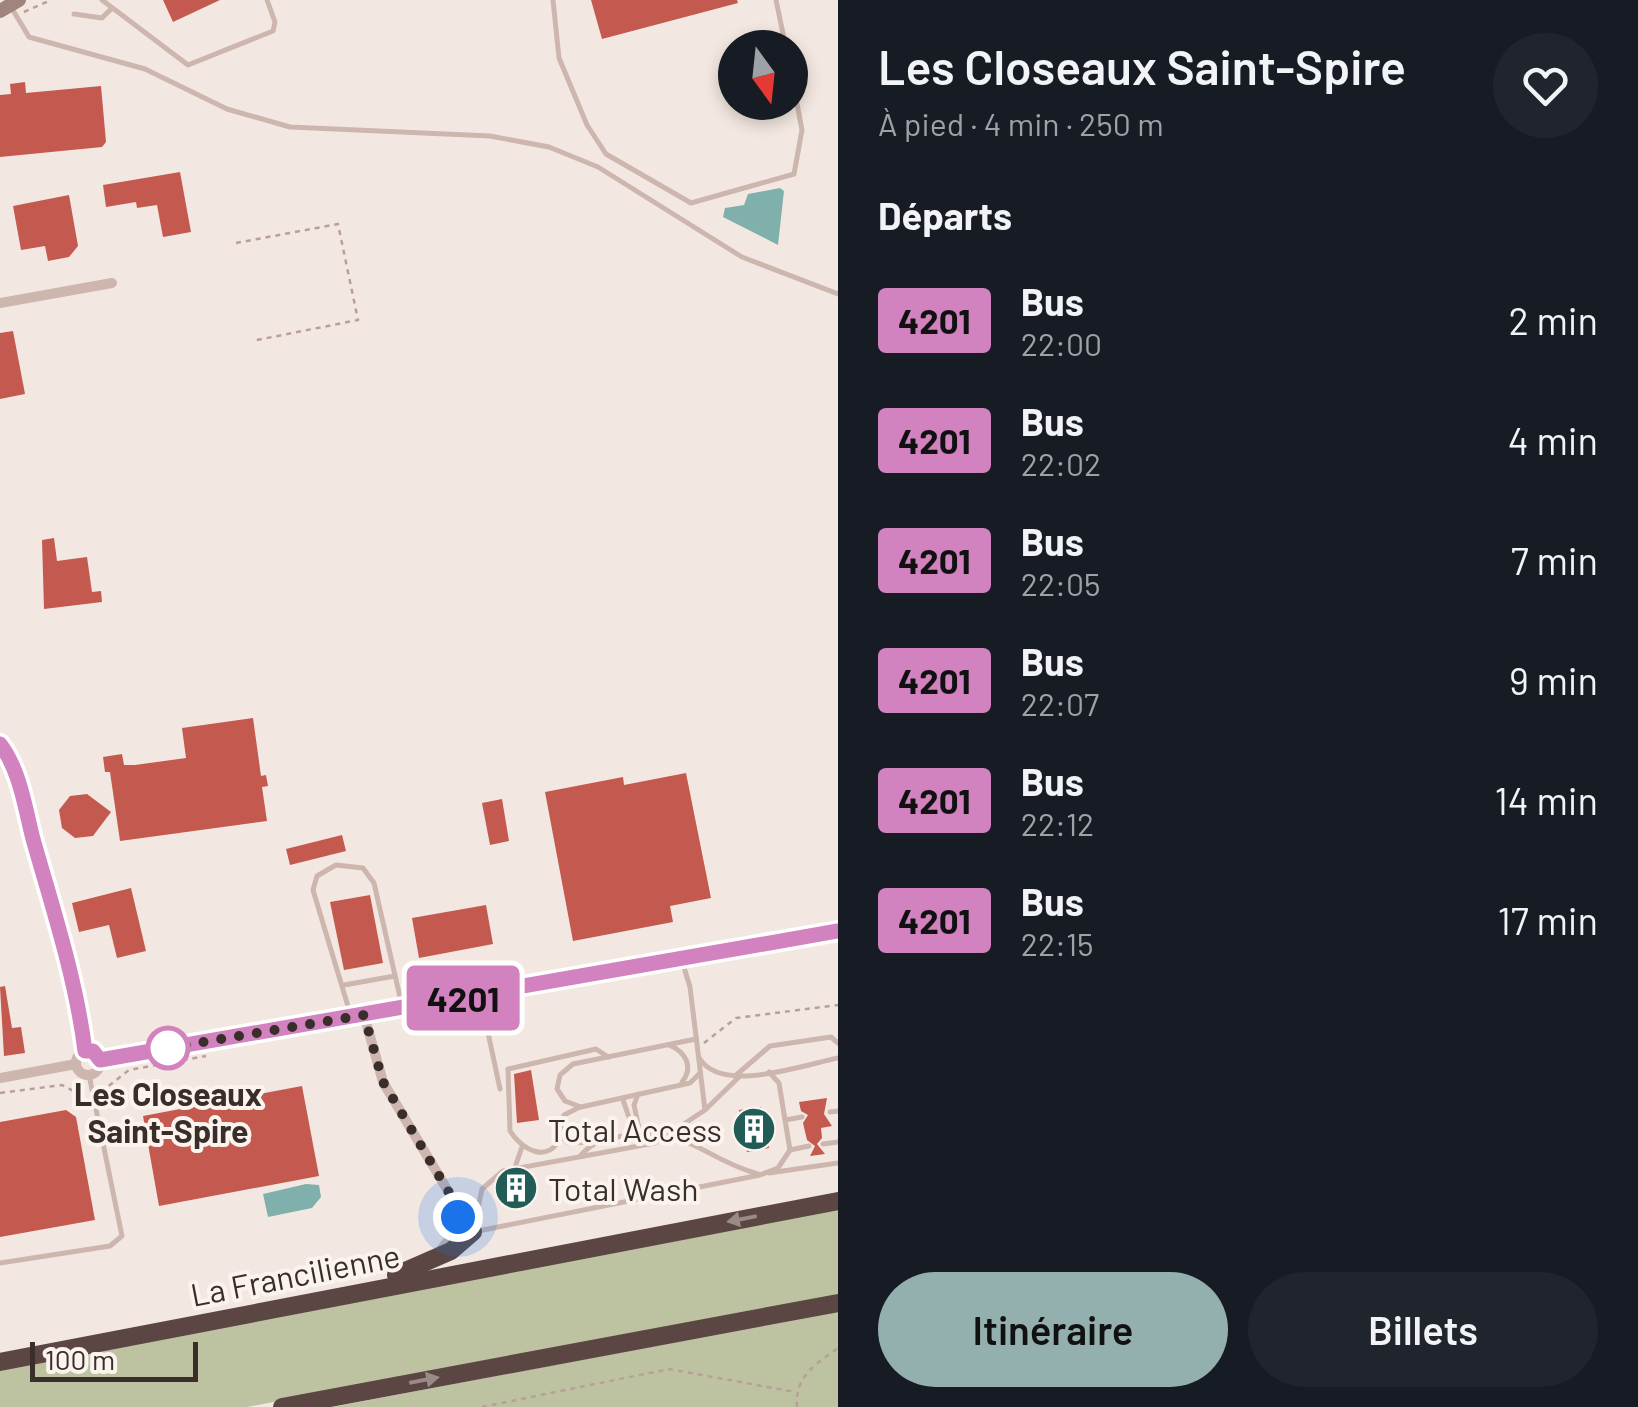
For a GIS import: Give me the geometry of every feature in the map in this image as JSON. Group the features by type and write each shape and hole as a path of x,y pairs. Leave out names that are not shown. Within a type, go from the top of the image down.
{"highway":[{"name":"La Francilienne","path":"0,1362 838,1201"},
{"path":"272,1309 283,1295 402,1274 458,1247 472,1232"},
{"path":"282,1407 838,1303"}],"street":[{"path":"0,304 112,283"},
{"path":"0,744 13,767 52,904 74,985 85,1051 76,1064 0,1078"},
{"path":"100,1060 838,931"},
{"path":"364,1015 383,1082 454,1201 454,1233 437,1258"},
{"path":"76,1064 89,1075 98,1070 100,1060 93,1051 85,1051"}],"lane":[{"path":"102,0 188,65 273,31 275,22 267,0"},
{"path":"554,0 559,58 595,142 606,154 680,200 699,203 794,174 802,130 800,120"},
{"path":"776,0 782,30"},
{"path":"7,5 29,37 145,69 201,99 264,121 346,132 490,136 549,147 598,168 742,257 838,294"},
{"path":"74,14 102,18 112,8"},
{"path":"351,1017 312,890 317,876 336,865 362,868 374,883 402,1008"},
{"path":"681,958 690,987 706,1110"},
{"path":"343,985 395,976"},
{"path":"480,995 500,1090"},
{"path":"838,1043 831,1037 770,1046 706,1110 656,1142 502,1171 482,1189 472,1232 838,1162"},
{"path":"581,1107 565,1101 557,1089 560,1075 574,1064 696,1039"},
{"path":"668,1045 682,1051 689,1066 680,1085"},
{"path":"608,1057 596,1049 508,1069 510,1131 522,1147 542,1152 554,1148 564,1115 581,1107 680,1085 700,1073"},
{"path":"700,1058 719,1076 736,1077 838,1058"},
{"path":"560,1136 568,1144 640,1133 671,1134 731,1166 760,1175 778,1168 790,1150 778,1083 770,1072"},
{"path":"0,1263 110,1246 122,1236 89,1075"},
{"path":"638,1094 634,1105 640,1133"},
{"path":"620,1098 628,1106 631,1128 627,1135"},
{"path":"830,1112 838,1111"},
{"path":"785,1120 802,1117"},
{"path":"579,1157 594,1141"},
{"path":"823,1144 838,1142"},
{"path":"790,1150 808,1146"},
{"path":"514,1169 522,1147"},
{"path":"534,1165 542,1152"}],"path":[{"path":"236,243 338,224 358,320 252,342"},
{"path":"698,1048 736,1018 838,1005"},
{"path":"0,1093 62,1084 79,1096 104,1092 129,1070 206,1056"},
{"path":"796,1407 795,1392 806,1372 838,1348"},
{"path":"482,1407 669,1370 795,1392"}],"green space":[{"path":"838,1208 838,1296 247,1407 0,1407 0,1370"},
{"path":"838,1311 838,1407 333,1407"}],"water":[{"path":"780,188 784,191 778,245 723,217 725,208 744,205 748,194"},
{"path":"306,1184 319,1185 321,1197 312,1208 268,1217 263,1194"}],"building":[{"path":"163,0 220,0 173,22"},
{"path":"591,0 737,0 738,3 602,39"},
{"path":"25,82 26,93 101,86 106,142 102,147 0,157 0,95 11,94 10,84"},
{"path":"180,172 191,232 163,237 157,205 137,208 136,202 106,207 103,185"},
{"path":"69,195 78,246 69,257 48,261 45,246 21,250 13,206"},
{"path":"13,331 25,394 0,399 0,333"},
{"path":"54,538 57,561 87,557 92,592 101,591 102,602 44,609 42,540"},
{"path":"253,718 261,776 266,775 268,786 262,787 267,821 120,841 110,772 105,772 103,757 122,754 124,765 186,758 182,728"},
{"path":"686,773 711,898 670,906 673,922 573,941 545,792 623,777 624,785"},
{"path":"87,794 111,812 93,836 75,838 62,828 59,810 70,796"},
{"path":"502,799 509,841 490,845 482,803"},
{"path":"342,835 346,851 290,865 286,849"},
{"path":"131,888 146,951 117,958 109,925 79,932 72,903"},
{"path":"370,895 383,963 344,970 330,902"},
{"path":"486,905 493,944 419,958 412,918"},
{"path":"5,986 12,1028 21,1027 25,1053 4,1056 0,987"},
{"path":"531,1070 539,1120 517,1123 514,1074"},
{"path":"302,1086 319,1176 159,1206 143,1116"},
{"path":"827,1098 824,1114 832,1126 821,1128 822,1138 817,1144 825,1154 810,1156 815,1146 807,1140 803,1123 808,1115 801,1111 799,1102"},
{"name":"Total Access","path":"761,1107 769,1148 747,1152 739,1110"},
{"path":"66,1110 76,1117 95,1220 0,1237 0,1122"}],"bus line":[{"name":"4201","path":"0,744 13,767 52,904 74,985 85,1051 93,1051 100,1060 838,931"}],"place":[{"name":"Les Closeaux Saint-Spire","path":"168,1048"},
{"name":"Total Access","path":"754,1129"},
{"name":"Total Wash","path":"516,1188"}],"route":[{"path":"168,1048 364,1015 372,1056 383,1082 454,1201 458,1217"}]}
